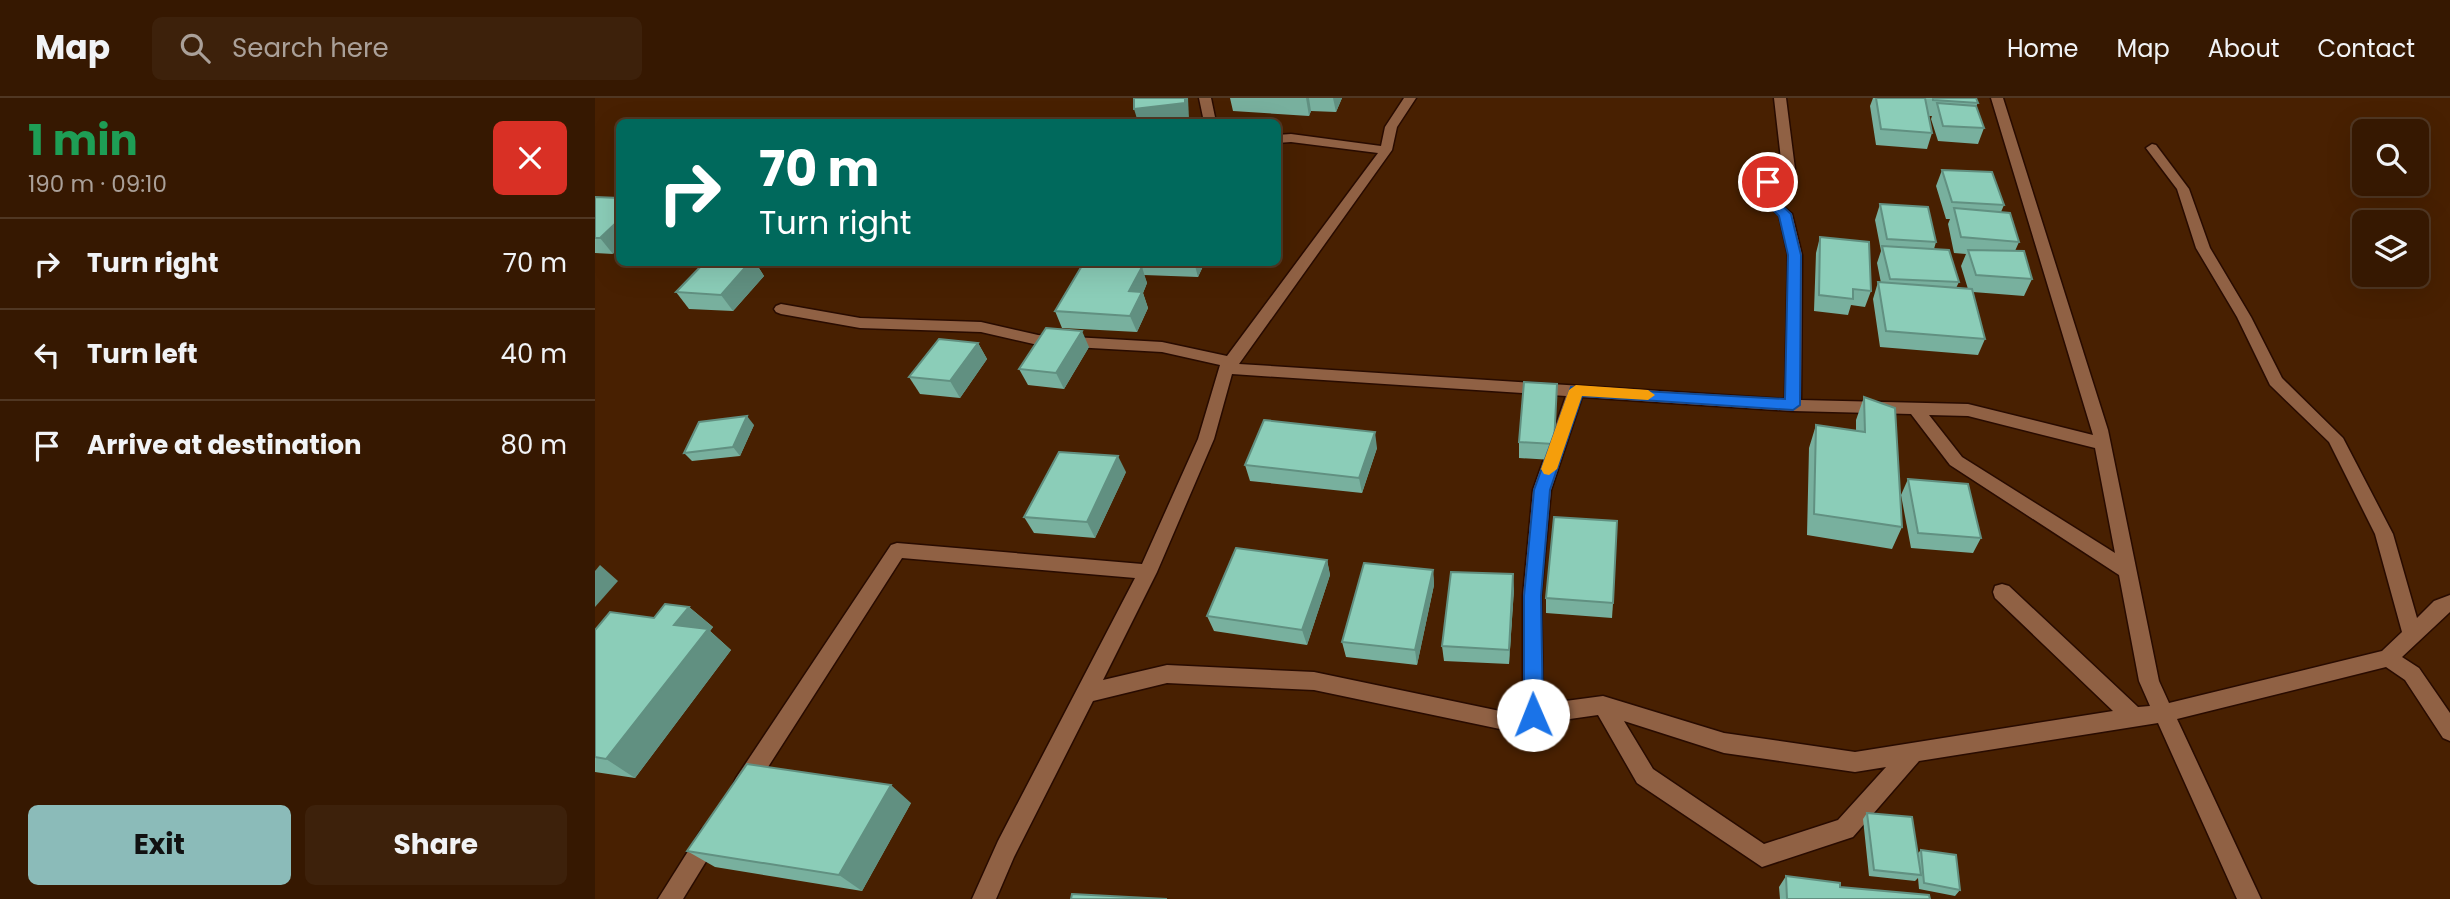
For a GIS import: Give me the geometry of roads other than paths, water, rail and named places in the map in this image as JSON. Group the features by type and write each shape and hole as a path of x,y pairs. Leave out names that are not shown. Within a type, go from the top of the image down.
{"street":[{"path":"1205,98 1209,119"},
{"path":"984,899 1006,849 1148,572 1206,439 1229,365 1386,150 1391,127 1410,98"},
{"path":"1780,98 1789,169 1768,182 1771,202 1784,214 1795,255 1793,405"},
{"path":"1997,98 2103,444 2150,681 2249,899"},
{"path":"1281,139 1386,150"},
{"path":"2152,148 2183,189 2203,248 2244,317 2276,381 2335,438 2384,534 2412,634"},
{"path":"781,309 860,323 981,327 1038,340 1162,347 1229,365 1793,405 1968,410 2103,444"},
{"path":"1533,715 1532,596 1542,490 1576,390"},
{"path":"1916,409 1956,461 2128,571"},
{"path":"670,899 897,550 1148,572"},
{"path":"2002,592 2135,718"},
{"path":"1087,693 1167,674 1301,680 1500,720 1603,705 1724,743 1855,762 2165,713 2388,658 2441,607 2450,603"},
{"path":"2388,658 2412,674 2450,731"},
{"path":"1603,705 1645,776 1762,856 1845,829 1914,751"}]}
